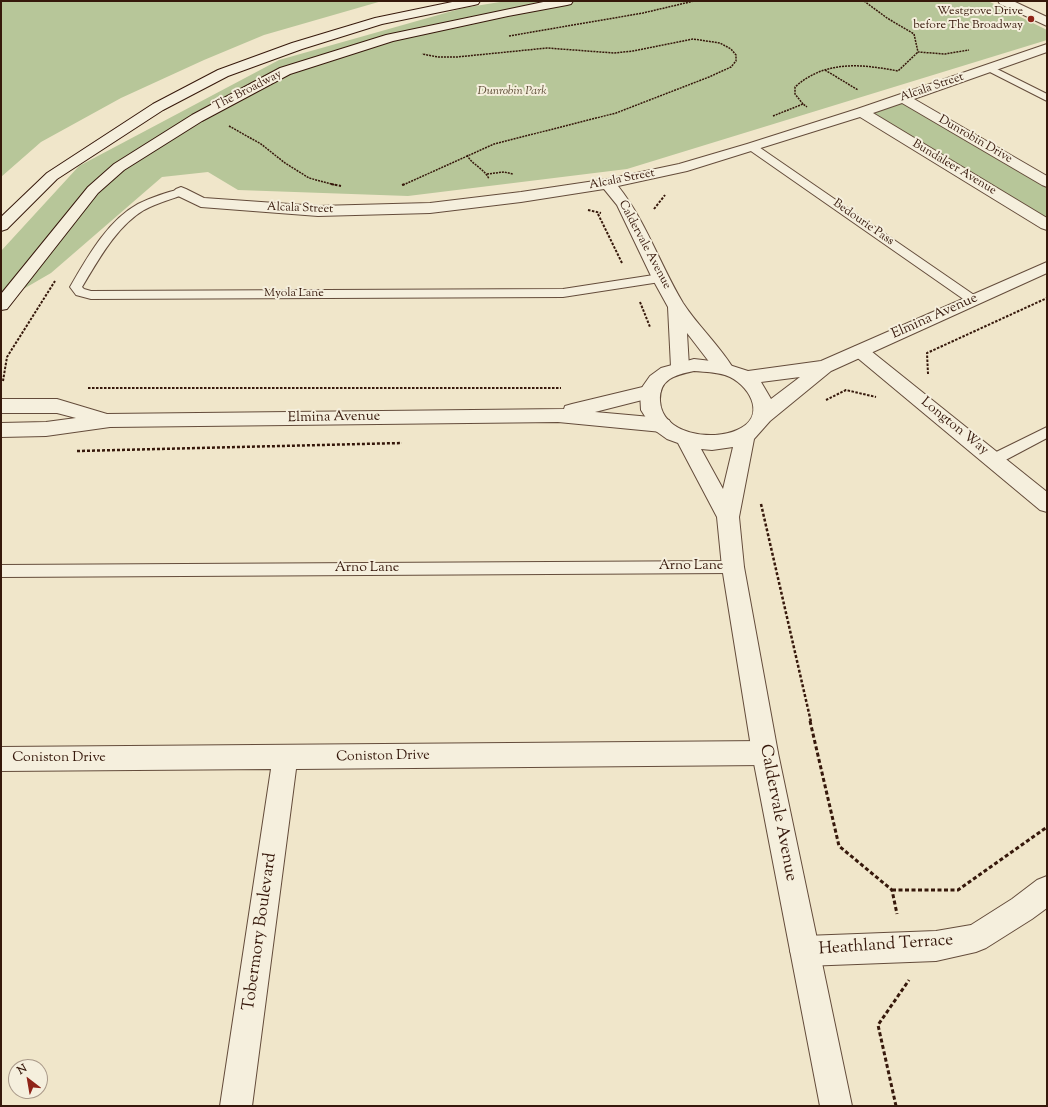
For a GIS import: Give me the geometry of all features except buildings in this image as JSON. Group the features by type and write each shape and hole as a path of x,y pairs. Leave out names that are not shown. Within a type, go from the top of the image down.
{"street":[{"name":"The Broadway","path":"1,226 52,176 158,107 223,73 297,46 379,21 474,1"},
{"name":"The Broadway","path":"1,305 93,190 119,167 197,118 285,71 390,38 508,12 567,1"},
{"path":"1004,1 1047,22"},
{"name":"Alcala Street","path":"181,192 201,202 318,211 430,208 521,197 608,184 682,168 862,112 1047,48"},
{"name":"Dunrobin Drive","path":"903,98 1047,182"},
{"name":"Bundaleer Avenue","path":"862,112 1047,225"},
{"name":"Caldervale Avenue","path":"608,184 624,204 660,278 677,307 724,368"},
{"name":"Elmina Avenue","path":"763,416 824,367 1047,267"},
{"name":"Caldervale Avenue","path":"677,307 680,367"},
{"name":"Longton Way","path":"860,351 1047,504"},
{"path":"694,365 724,368 746,378 761,396 764,406 763,416 756,427 745,436 732,441 716,443 700,442 672,433 662,425 653,414 649,402 651,391 657,381 667,373 680,367 694,365"},
{"name":"Elmina Avenue","path":"746,378 824,367"},
{"name":"Elmina Avenue","path":"558,415 651,391"},
{"name":"Elmina Avenue","path":"1,406 57,406 110,420"},
{"name":"Elmina Avenue","path":"1,430 46,429 110,420 558,415 662,425"},
{"name":"Caldervale Avenue","path":"745,436 728,517 733,567 765,753 836,1106"},
{"name":"Caldervale Avenue","path":"685,438 728,517"},
{"name":"Coniston Drive","path":"1,759 285,758 765,753"},
{"name":"Tobermory Boulevard","path":"236,1106 285,758"},
{"name":"Heathland Terrace","path":"805,951 936,946 976,938 1022,909 1047,890"}],"lane":[{"path":"990,68 1047,98"},
{"name":"Bedourie Pass","path":"752,146 973,300"},
{"name":"Myola Lane","path":"181,192 142,207 129,216 98,250 76,287 80,292 91,295 562,293 660,278"},
{"path":"993,460 1047,432"},
{"name":"Arno Lane","path":"1,572 733,567"}],"path":[{"path":"503,37 643,13 694,1"},
{"path":"864,1 877,12 914,34 918,52"},
{"path":"401,185 494,144 616,113 709,77 731,67 736,61 736,55 731,49 720,43 693,39 633,51 614,53 547,48 457,57 438,57 421,54 428,52"},
{"path":"803,104 796,94 795,87 802,79 815,72 858,65 877,66 898,71 918,52 945,54 972,50"},
{"path":"233,122 226,125 244,133 285,163 309,178 345,187"},
{"path":"583,208 598,213 655,209 666,194"},
{"path":"598,213 631,282 651,329"},
{"path":"822,402 846,390 893,402 932,382 928,378 927,353 1047,298"},
{"path":"1,380 8,384"},
{"path":"82,388 561,388"},
{"path":"73,451 408,443"},
{"path":"760,498 839,846 892,890 910,980 878,1025 896,1106"},
{"path":"892,890 958,890 1047,827"}],"green space":[{"path":"1,1 382,1 264,35 204,60 121,98 41,142 1,177"},
{"name":"Dunrobin Park","path":"506,1 988,1 1047,30 1047,40 627,169 408,196 238,190 208,172 162,177 51,273 1,302 1,251 79,166 279,60 463,8"},
{"path":"903,98 1047,182 1047,225 862,112"}],"place":[{"name":"Westgrove Drive before The Broadway","path":"1031,19"}]}
